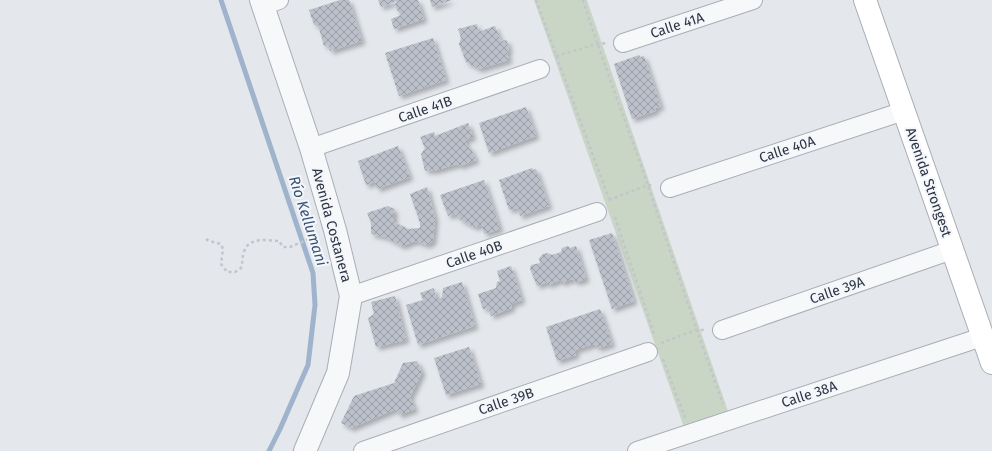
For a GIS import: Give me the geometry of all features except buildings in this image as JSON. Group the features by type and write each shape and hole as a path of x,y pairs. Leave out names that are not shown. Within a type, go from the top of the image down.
{"main road":[{"name":"Avenida Strongest","path":"866,0 992,363"}],"street":[{"name":"Calle 41A","path":"623,43 753,0"},
{"name":"Avenida Costanera","path":"268,2 335,230 351,296 338,373 305,451"},
{"name":"Calle 41B","path":"311,148 540,69"},
{"name":"Calle 40A","path":"670,188 904,111"},
{"name":"Calle 40B","path":"351,296 597,212"},
{"name":"Calle 39A","path":"722,330 952,250"},
{"name":"Calle 38A","path":"637,451 982,337"},
{"name":"Calle 39B","path":"363,451 648,352"}],"path":[{"path":"583,0 597,44 648,185 696,330 729,421"},
{"path":"556,56 597,44"},
{"path":"597,212 609,200 648,185 670,188"},
{"path":"206,239 221,244 224,249 221,264 227,272 235,272 241,268 244,251 249,244 256,240 279,241 283,247 290,247 309,239"},
{"path":"648,352 658,344 696,330 722,330"}],"green space":[{"path":"534,0 587,0 730,417 686,433"}],"waterway":[{"name":"Río Kellumani","path":"221,0 313,273 315,305 308,365 269,451"}]}
